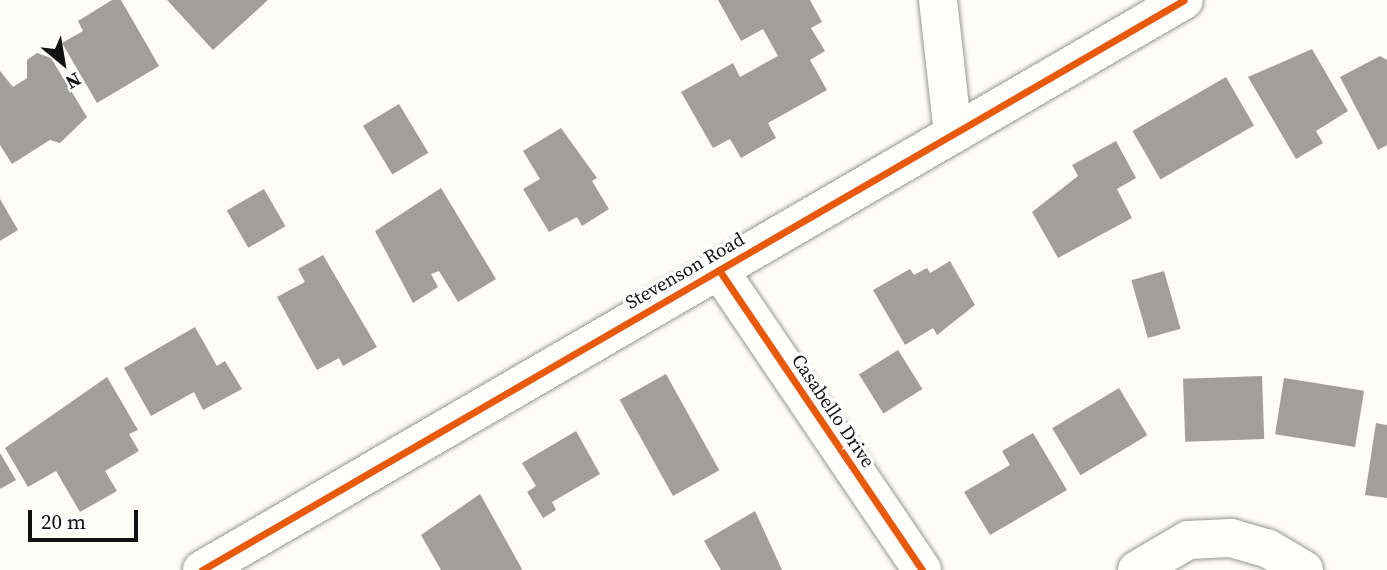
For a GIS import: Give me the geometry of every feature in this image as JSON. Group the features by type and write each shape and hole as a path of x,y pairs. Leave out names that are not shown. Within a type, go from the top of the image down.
{"street":[{"path":"938,0 953,134"},
{"name":"Stevenson Road","path":"202,570 1184,0"},
{"name":"Casabello Drive","path":"719,270 922,570"},
{"path":"1137,570 1188,540 1231,538 1267,548 1304,570"}],"building":[{"path":"112,0 121,0 159,66 97,103 62,43 83,31 78,21"},
{"path":"167,0 268,0 213,50"},
{"path":"718,0 810,0 822,22 811,28 825,51 810,60 827,90 768,123 776,138 741,158 730,139 713,148 681,92 733,63 740,77 778,56 763,29 741,41"},
{"path":"1312,49 1348,111 1316,131 1323,143 1296,159 1248,77"},
{"path":"37,53 51,58 87,117 60,143 50,140 12,164 0,145 0,71 13,87 27,78 27,60"},
{"path":"1380,56 1387,60 1387,145 1378,150 1340,77"},
{"path":"1226,77 1254,125 1160,179 1132,131"},
{"path":"399,104 428,153 392,174 363,126"},
{"path":"561,128 597,178 592,181 609,209 582,226 577,217 549,232 523,189 540,179 523,151"},
{"path":"1116,141 1136,178 1117,189 1132,218 1058,258 1032,212 1078,176 1072,165"},
{"path":"441,188 496,279 458,302 439,271 431,274 438,287 413,303 375,231"},
{"path":"264,189 286,226 248,248 227,210"},
{"path":"0,199 18,230 0,241"},
{"path":"323,255 377,347 343,366 339,358 317,370 277,297 305,282 298,269"},
{"path":"950,261 975,305 937,335 933,328 905,345 873,290 910,269 914,275 927,268 930,273"},
{"path":"1164,271 1181,329 1148,338 1131,280"},
{"path":"195,327 217,366 225,361 242,389 203,410 194,392 151,416 124,368"},
{"path":"898,350 922,389 883,413 859,374"},
{"path":"666,374 719,470 673,496 620,400"},
{"path":"1262,376 1264,439 1185,442 1183,379"},
{"path":"107,377 138,430 129,434 139,451 105,471 117,491 80,512 56,471 28,487 5,448"},
{"path":"1284,378 1364,391 1355,447 1275,434"},
{"path":"1119,388 1147,435 1080,475 1052,428"},
{"path":"1376,423 1387,425 1387,498 1365,495"},
{"path":"576,431 600,474 552,502 556,510 543,518 527,492 536,486 522,463"},
{"path":"1033,433 1067,490 990,535 964,492 1010,465 1002,451"},
{"path":"0,453 16,480 0,489"},
{"path":"480,494 521,570 441,570 421,535"},
{"path":"755,511 782,570 721,570 704,541"}],"cycle path":[{"path":"202,570 1184,0"},
{"path":"719,270 922,570"}]}
